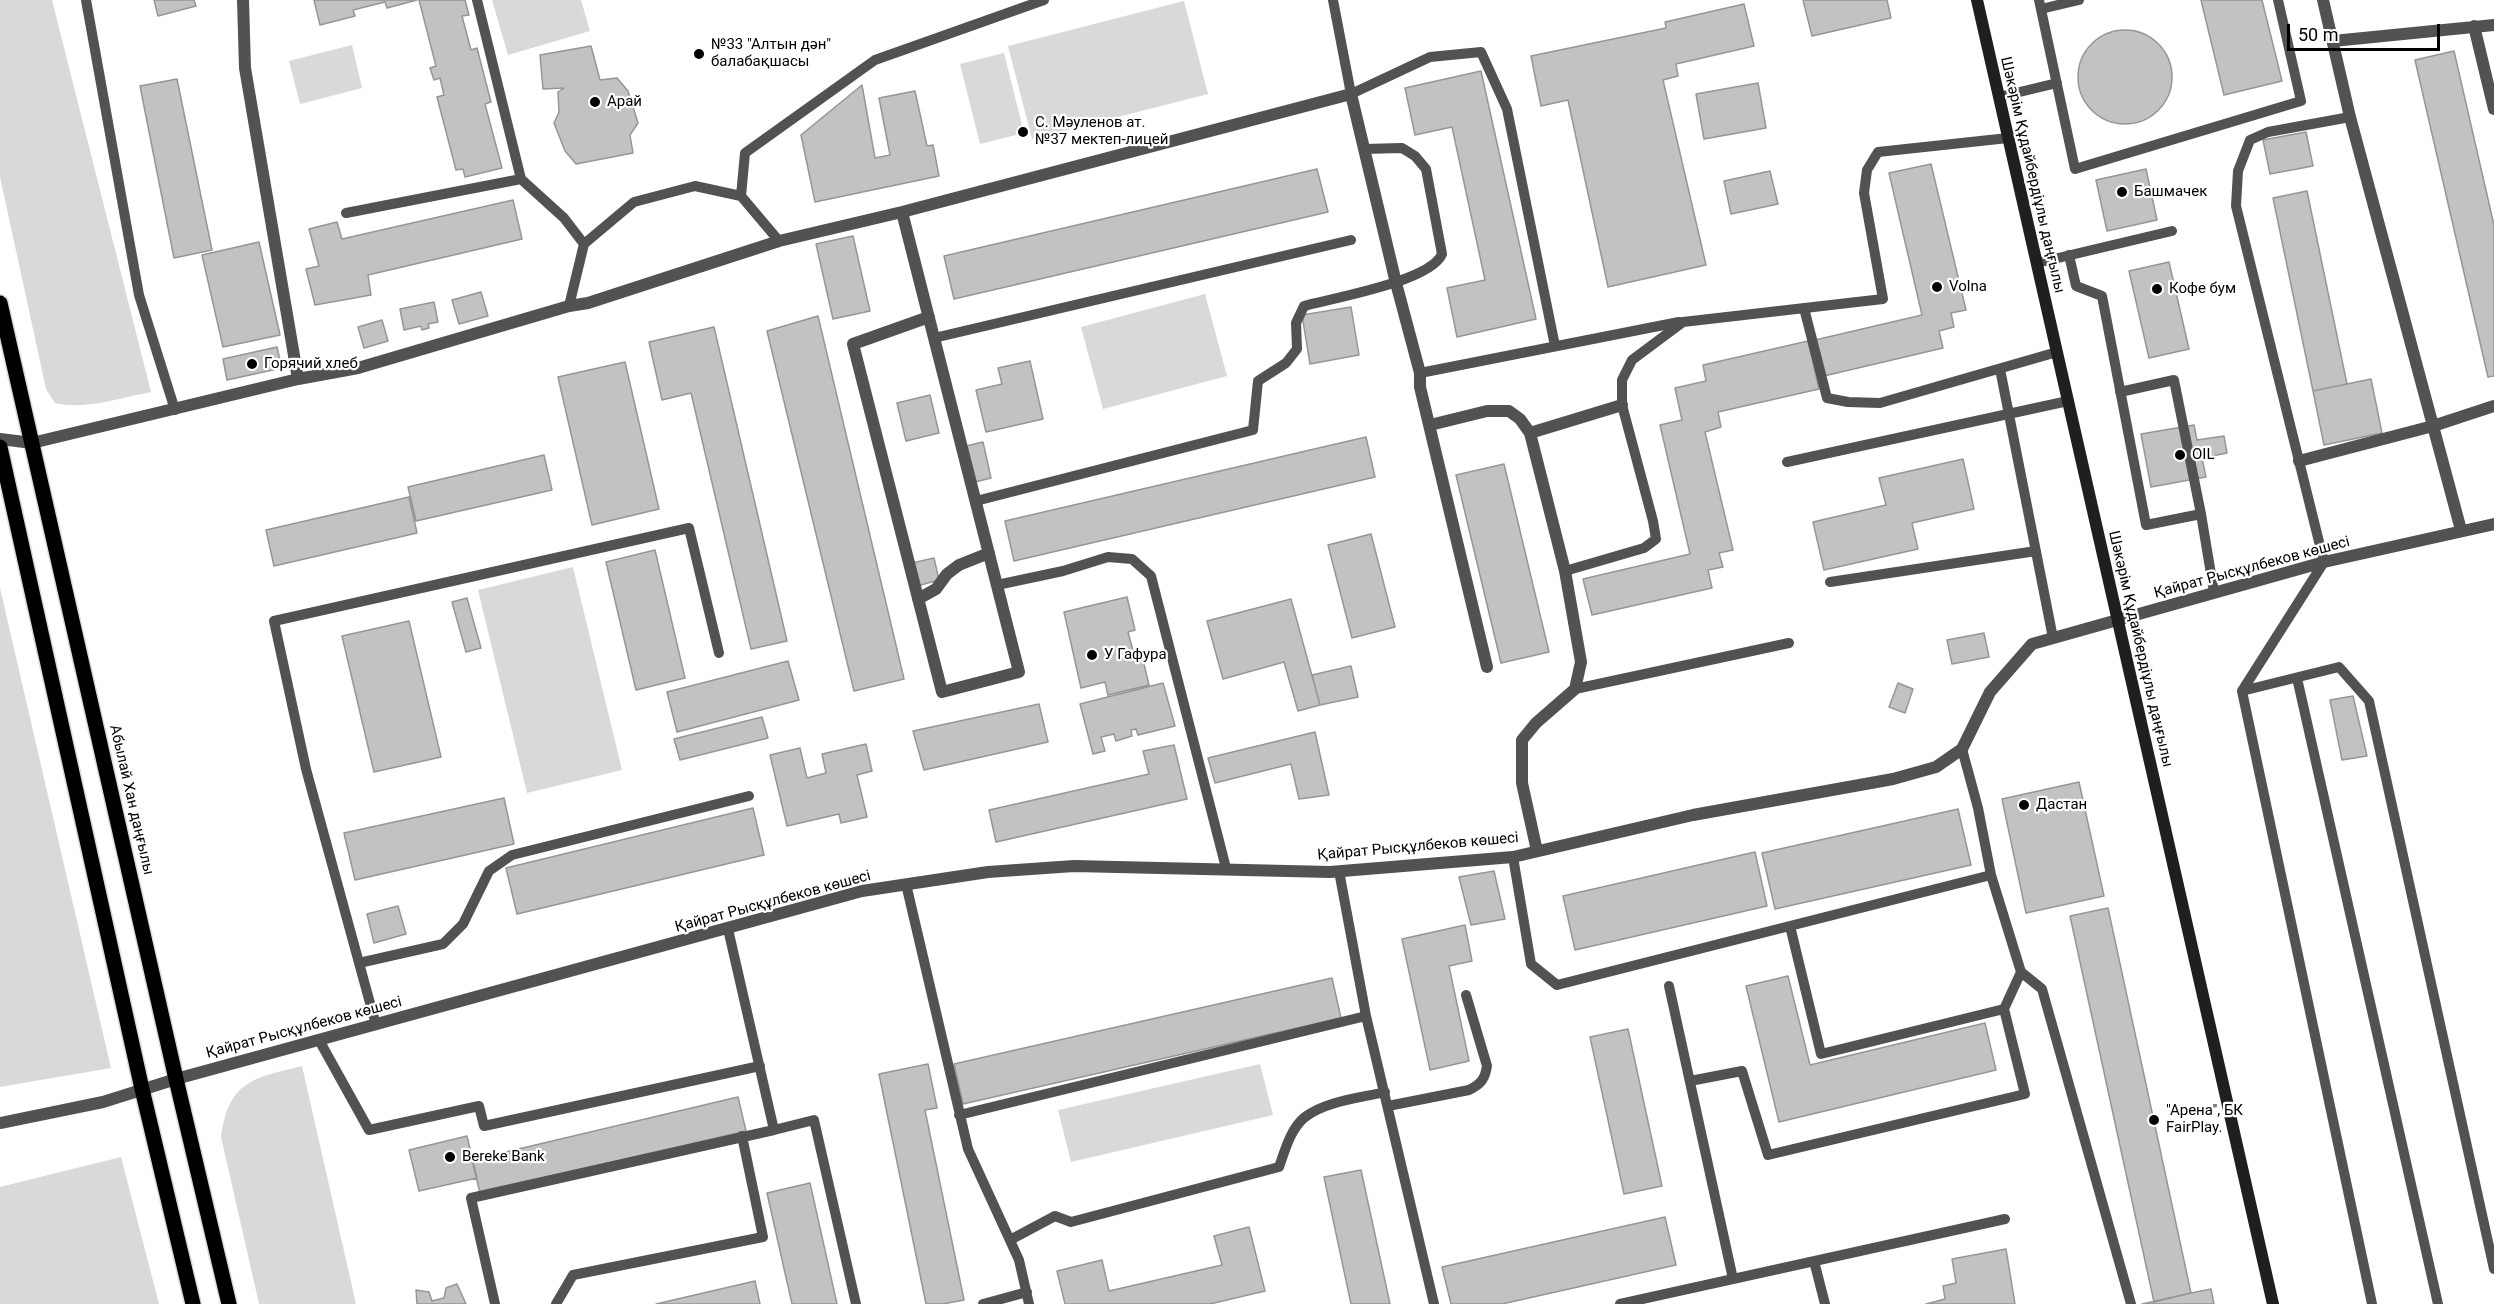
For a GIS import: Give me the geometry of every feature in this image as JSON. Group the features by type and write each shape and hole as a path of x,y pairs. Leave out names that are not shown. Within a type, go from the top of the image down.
{"main road":[{"name":"Шәкәрім Құдайбердіұлы даңғылы","path":"1977,0 2272,1304"},
{"name":"Абылай Хан даңғылы","path":"0,303 229,1304"},
{"path":"0,447 142,1089 193,1304"}],"street":[{"path":"243,0 245,68 298,379"},
{"path":"2323,0 2350,117 2461,530"},
{"path":"2333,41 2494,25"},
{"path":"2474,26 2494,109"},
{"path":"0,439 32,443 406,355 569,306 588,303 779,241 902,212 1350,94 1420,373 1420,387 1488,667"},
{"path":"902,212 929,317 934,338 976,501 1019,672 942,692 854,344 929,317"},
{"path":"1530,433 1622,405"},
{"path":"2299,461 2433,426 2494,406"},
{"path":"1430,425 1487,411 1509,411 1520,420 1530,433 1565,571 1581,662 1575,689 1536,723 1522,740 1522,783 1537,851"},
{"name":"Қайрат Рысқұлбеков көшесі","path":"0,1124 103,1102 176,1079 862,891 988,872 1074,866 1339,871 1513,857 1693,815 1893,779 1936,767 1962,749 1990,693 2032,644 2324,562 2494,524"},
{"path":"918,598 936,589 947,574 958,565 989,553"}],"lane":[{"path":"86,0 140,295 175,410"},
{"path":"477,0 521,179 564,218 584,244"},
{"path":"1333,0 1350,94 1430,57 1481,52 1508,109 1555,346"},
{"path":"2079,0 2040,4 2075,169 2301,101 2278,0"},
{"path":"741,196 745,153 874,60 1038,1"},
{"path":"1999,98 2057,83"},
{"path":"2350,117 2268,132 2250,140 2238,171 2236,206 2324,562 2242,691 2372,1304"},
{"path":"1420,373 1683,322 1883,299 1864,193 1867,170 1878,152 2008,138"},
{"path":"976,501 1253,430 1258,381 1286,363 1297,349 1296,323 1304,306 1396,283 1439,262 1442,254 1426,169 1415,156 1402,148 1364,149"},
{"path":"346,213 521,179"},
{"path":"569,306 584,244 634,202 695,186 741,196 779,241"},
{"path":"2037,262 2172,231"},
{"path":"934,338 1351,240"},
{"path":"2069,255 2076,286 2102,296 2146,525 2201,514"},
{"path":"1804,308 1827,398 1848,402 1880,403 2057,352"},
{"path":"1565,571 1644,548 1656,539 1622,405 1622,380 1632,360 1683,322"},
{"path":"2000,369 2053,638"},
{"path":"2120,392 2174,380 2214,592"},
{"path":"1787,462 2068,401"},
{"path":"376,1024 306,769 274,621 689,528 719,652"},
{"path":"1830,582 2036,550"},
{"path":"997,585 1063,571 1108,557 1132,559 1151,576 1226,868"},
{"path":"1575,689 1789,643"},
{"path":"2242,691 2339,667 2369,701 2494,1269"},
{"path":"2296,678 2438,1304"},
{"path":"1962,749 1978,808 1991,875 2022,972 2042,989 2131,1304"},
{"path":"359,963 443,944 463,924 489,871 512,855 749,796"},
{"path":"1513,857 1531,964 1557,985 1991,875"},
{"path":"1339,871 1366,1016 1434,1304"},
{"path":"906,884 968,1149 1019,1260 1029,1304"},
{"path":"1790,926 1821,1054 2004,1009"},
{"path":"728,929 774,1130"},
{"path":"1690,1081 1742,1071 1768,1155 2025,1094 2004,1009 2022,972"},
{"path":"1669,986 1733,1279"},
{"path":"1388,1106 1469,1090 1479,1085 1485,1077 1487,1066 1466,995"},
{"path":"959,1115 1366,1016"},
{"path":"319,1040 369,1130 479,1106 484,1126 759,1066"},
{"path":"1010,1240 1055,1216 1071,1222 1279,1167 1290,1138 1304,1118 1326,1107 1385,1092"},
{"path":"495,1304 471,1198 814,1120 856,1304"},
{"path":"556,1304 573,1275 763,1236 742,1136"},
{"path":"1620,1304 2005,1219"},
{"path":"1814,1261 1825,1304"},
{"path":"983,1304 1027,1292"}],"shaded area":[{"path":"0,0 52,0 151,392 103,402 67,405 55,403 46,389 0,177"},
{"path":"492,0 581,0 590,31 508,55"},
{"path":"1184,1 1208,94 1032,139 1008,46"},
{"path":"352,45 362,88 300,104 289,61"},
{"path":"1004,53 1024,133 980,144 960,64"},
{"path":"1205,294 1227,376 1103,409 1081,327"},
{"path":"573,567 622,770 527,793 478,590"},
{"path":"0,588 111,1068 0,1087"},
{"path":"1260,1064 1273,1115 1071,1162 1058,1110"},
{"path":"302,1066 356,1304 259,1304 221,1137 230,1104 246,1085 270,1074"},
{"path":"121,1157 159,1304 0,1304 0,1187"}],"building":[{"path":"154,0 194,0 196,6 158,16"},
{"path":"314,0 417,0 387,8 385,2 353,10 355,16 320,25"},
{"path":"419,0 465,0 469,15 462,16 471,50 477,48 491,102 485,104 502,168 465,177 463,169 456,170 437,97 444,95 440,78 434,80 430,68 436,66"},
{"path":"1803,0 1887,0 1891,18 1812,36"},
{"path":"2201,0 2262,0 2282,81 2224,95"},
{"path":"1744,4 1754,46 1676,64 1678,76 1663,80 1706,265 1608,287 1568,100 1541,106 1531,56 1666,28 1665,22"},
{"path":"2116,30 2134,30 2159,43 2169,59 2172,77 2169,95 2159,111 2134,124 2116,124 2091,111 2078,86 2078,68 2091,43"},
{"name":"Арай","path":"591,46 600,80 617,78 628,91 638,123 630,135 633,153 576,164 565,151 554,123 559,112 558,92 564,88 543,89 540,55"},
{"path":"2454,51 2494,225 2494,376 2488,377 2415,60"},
{"path":"1481,71 1536,319 1457,337 1447,288 1485,280 1452,127 1415,135 1405,88"},
{"path":"177,79 212,250 174,258 140,86"},
{"path":"1758,83 1766,128 1704,139 1696,94"},
{"path":"862,85 875,158 890,155 879,98 915,91 927,146 933,145 939,176 815,202 801,135"},
{"path":"2306,132 2313,166 2270,174 2263,140"},
{"path":"1931,164 1966,310 1951,313 1954,327 1939,331 1943,348 1824,376 1815,340 1922,315 1889,173"},
{"path":"1317,169 1328,212 954,299 944,256"},
{"path":"2146,169 2157,220 2107,231 2096,180"},
{"path":"1770,171 1778,204 1731,214 1724,181"},
{"path":"2307,191 2347,384 2313,391 2273,198"},
{"path":"513,200 522,239 368,275 371,295 315,305 306,269 319,266 309,229 337,222 342,239"},
{"path":"853,236 870,311 833,319 816,244"},
{"path":"259,242 280,335 223,347 202,255"},
{"path":"2169,262 2189,349 2149,358 2129,271"},
{"path":"481,292 488,316 459,324 452,300"},
{"path":"434,302 438,322 428,324 429,328 422,330 421,326 404,330 400,309"},
{"path":"1351,307 1359,355 1310,364 1302,315"},
{"path":"818,316 904,679 854,691 767,331"},
{"path":"382,320 388,341 364,348 358,327"},
{"path":"714,327 787,641 751,649 691,393 662,400 649,342"},
{"path":"1808,341 1819,389 1718,412 1721,427 1705,432 1733,550 1719,553 1723,567 1708,570 1712,588 1592,615 1583,579 1690,554 1660,425 1682,420 1675,388 1706,381 1703,365"},
{"name":"Горячий хлеб","path":"277,347 282,368 227,380 223,359"},
{"path":"1030,361 1043,419 986,432 976,390 1002,384 998,368"},
{"path":"625,362 659,509 592,525 558,377"},
{"path":"2371,379 2382,433 2324,445 2313,391"},
{"path":"930,395 939,433 906,441 897,403"},
{"name":"OIL","path":"2194,425 2197,440 2224,436 2227,453 2202,458 2206,477 2151,487 2141,434"},
{"path":"1366,437 1375,477 1014,561 1005,521"},
{"path":"983,442 991,478 975,482 966,446"},
{"path":"544,455 552,490 416,521 408,487"},
{"path":"1963,459 1974,509 1912,523 1918,549 1824,570 1813,522 1886,505 1879,478"},
{"path":"1504,464 1549,652 1501,663 1456,475"},
{"path":"409,497 417,533 274,566 266,530"},
{"path":"1371,534 1395,627 1352,638 1328,545"},
{"path":"655,550 685,678 636,690 606,562"},
{"path":"934,558 939,580 917,586 912,563"},
{"path":"1127,597 1135,630 1128,632 1135,658 1142,656 1149,685 1108,695 1105,682 1081,688 1064,612"},
{"path":"467,598 481,648 466,652 452,602"},
{"path":"1291,599 1320,705 1298,711 1284,662 1223,679 1207,621"},
{"path":"409,621 441,757 374,772 342,636"},
{"path":"1984,633 1989,657 1952,664 1947,640"},
{"path":"788,661 799,700 677,732 667,692"},
{"path":"1351,666 1358,697 1320,705 1312,675"},
{"path":"1163,683 1175,726 1138,735 1136,729 1131,730 1132,736 1116,741 1114,734 1101,737 1105,751 1093,754 1080,704"},
{"path":"1898,683 1913,689 1905,713 1889,707"},
{"path":"2353,696 2367,756 2342,760 2330,700"},
{"path":"1039,704 1048,742 924,770 913,731"},
{"path":"762,717 768,738 680,760 674,739"},
{"path":"1315,732 1329,795 1299,799 1291,764 1215,783 1208,758"},
{"path":"866,744 872,771 857,775 867,817 841,823 839,814 787,826 770,755 800,748 807,778 826,773 822,754"},
{"path":"1174,745 1187,799 996,842 989,810 1149,774 1143,751"},
{"path":"2079,782 2104,896 2026,913 2002,799"},
{"path":"504,798 514,844 355,880 344,833"},
{"path":"753,808 764,855 517,914 506,868"},
{"path":"1958,809 1971,865 1775,909 1762,853"},
{"path":"1755,852 1767,906 1575,950 1563,896"},
{"path":"1494,871 1505,919 1471,925 1459,877"},
{"path":"398,906 406,934 374,943 367,914"},
{"path":"2108,908 2191,1293 2154,1302 2070,916"},
{"path":"1465,925 1472,961 1449,966 1469,1061 1430,1070 1402,939"},
{"path":"1788,976 1810,1065 1985,1023 1996,1070 1779,1122 1746,986"},
{"path":"1332,978 1341,1018 963,1104 954,1064"},
{"path":"1628,1029 1662,1186 1624,1194 1590,1037"},
{"path":"928,1064 937,1108 925,1110 964,1300 943,1304 926,1304 879,1074"},
{"path":"738,1097 746,1131 480,1193 472,1160"},
{"path":"467,1136 477,1178 419,1191 409,1150"},
{"path":"1361,1170 1390,1304 1351,1304 1324,1177"},
{"path":"810,1183 837,1304 792,1304 767,1193"},
{"path":"1665,1217 1676,1265 1502,1304 1451,1304 1442,1267"},
{"path":"1249,1227 1265,1291 1210,1304 1065,1304 1057,1271 1102,1260 1109,1291 1222,1265 1214,1236"},
{"path":"2006,1249 2015,1304 1926,1304 1945,1299 1943,1286 1956,1283 1952,1259"},
{"path":"755,1281 760,1304 656,1304"},
{"path":"457,1284 466,1304 417,1304 416,1290 429,1292 432,1301 444,1298 446,1288"},
{"path":"2211,1289 2214,1304 2142,1304 2191,1293"}],"place":[{"name":"№33 \"Алтын дән\" балабақшасы","path":"699,54"},
{"name":"Арай","path":"595,102"},
{"name":"С. Мәуленов ат. №37 мектеп-лицей","path":"1023,132"},
{"name":"Башмачек","path":"2122,192"},
{"name":"Volna","path":"1937,287"},
{"name":"Кофе бум","path":"2157,289"},
{"name":"Горячий хлеб","path":"252,364"},
{"name":"OIL","path":"2180,455"},
{"name":"У Гафура","path":"1092,655"},
{"name":"Дастан","path":"2024,805"},
{"name":"\"Арена\", БК FairPlay.","path":"2154,1120"},
{"name":"Bereke Bank","path":"450,1157"}]}
